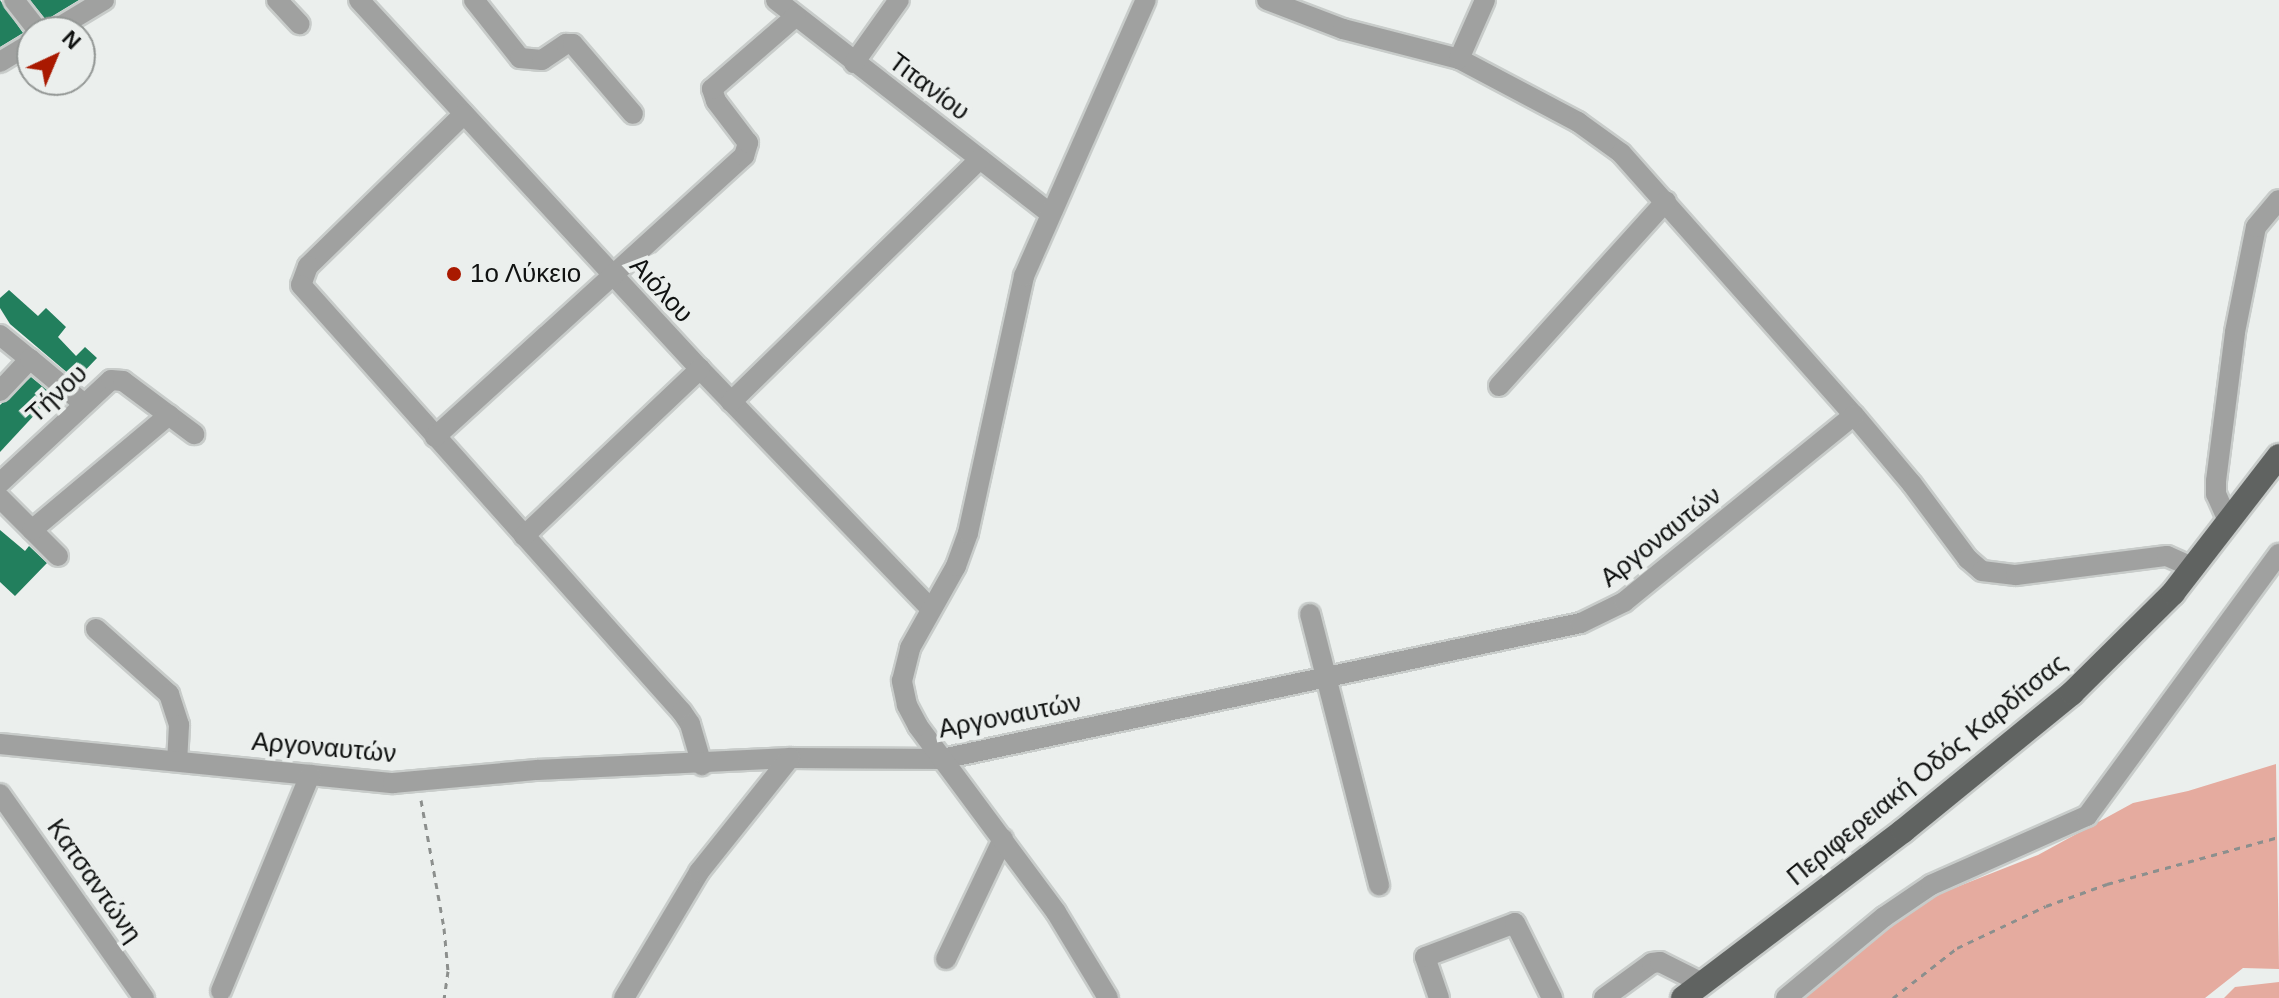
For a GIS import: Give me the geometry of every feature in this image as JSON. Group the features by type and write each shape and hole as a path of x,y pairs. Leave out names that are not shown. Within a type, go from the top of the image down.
{"main road":[{"name":"Περιφερειακή Οδός Καρδίτσας","path":"1692,990 2027,732 2105,662 2194,568 2279,456"}],"street":[{"path":"14,0 26,16"},
{"path":"78,16 104,0"},
{"path":"277,0 299,24"},
{"name":"Αιόλου","path":"359,0 700,369 931,609"},
{"path":"474,0 520,58 542,60 566,44 573,44 633,114"},
{"name":"Τιτανίου","path":"776,0 1051,214"},
{"path":"854,63 899,0"},
{"path":"1108,998 1064,925 913,716 902,681 907,656 956,566 968,533 1024,276 1146,0"},
{"path":"1267,0 1343,29 1459,59 1599,136 1637,167 1854,415 1912,484 1968,559 1982,571 2016,575 2167,556 2194,568"},
{"path":"1459,59 1485,0"},
{"path":"435,437 747,153 748,143 716,101 712,89 796,16"},
{"path":"464,114 308,266 301,285 682,712 690,724 702,765"},
{"path":"731,402 980,159"},
{"path":"2229,523 2216,494 2216,481 2235,332 2256,227 2279,200"},
{"path":"1499,386 1666,201"},
{"path":"0,335 84,404"},
{"path":"0,391 30,359"},
{"path":"524,536 700,369"},
{"name":"Τήνου","path":"0,483 84,404 116,379 194,434"},
{"path":"32,530 169,415"},
{"name":"Αργοναυτών","path":"0,744 380,783 537,770 702,765 790,758 942,759 1326,675 1562,628 1611,610 1854,415"},
{"path":"0,498 58,556"},
{"path":"1786,998 1875,924 1931,885 2087,816 2279,554"},
{"path":"1310,614 1379,885"},
{"path":"96,629 169,694 179,725 177,761"},
{"path":"624,998 699,872 790,758"},
{"path":"221,991 310,775"},
{"name":"Κατσαντώνη","path":"0,794 144,998"},
{"path":"946,959 1003,839"},
{"path":"1439,998 1425,957 1515,923 1552,998"},
{"path":"1604,998 1652,963 1660,962 1692,990"}],"path":[{"path":"417,780 444,928 448,971 444,998"},
{"path":"1893,998 1957,948 2046,906 2107,884 2279,837"}],"shaded area":[{"path":"2276,764 2279,969 2243,968 2205,998 1801,998 1889,923 1934,896 2038,855 2133,803 2188,791"},
{"path":"2279,982 2279,998 2224,998 2235,987"}],"building":[{"path":"0,0 16,23 16,37 0,47"},
{"path":"30,0 79,0 53,16 43,16"},
{"path":"9,290 38,316 46,308 66,327 58,337 76,356 85,347 97,358 76,380 10,324 0,308 0,298"},
{"path":"31,377 53,395 0,452 0,405"},
{"path":"0,530 25,551 29,546 47,563 15,596 0,582"}],"place":[{"name":"1ο Λύκειο","path":"454,274"}]}
